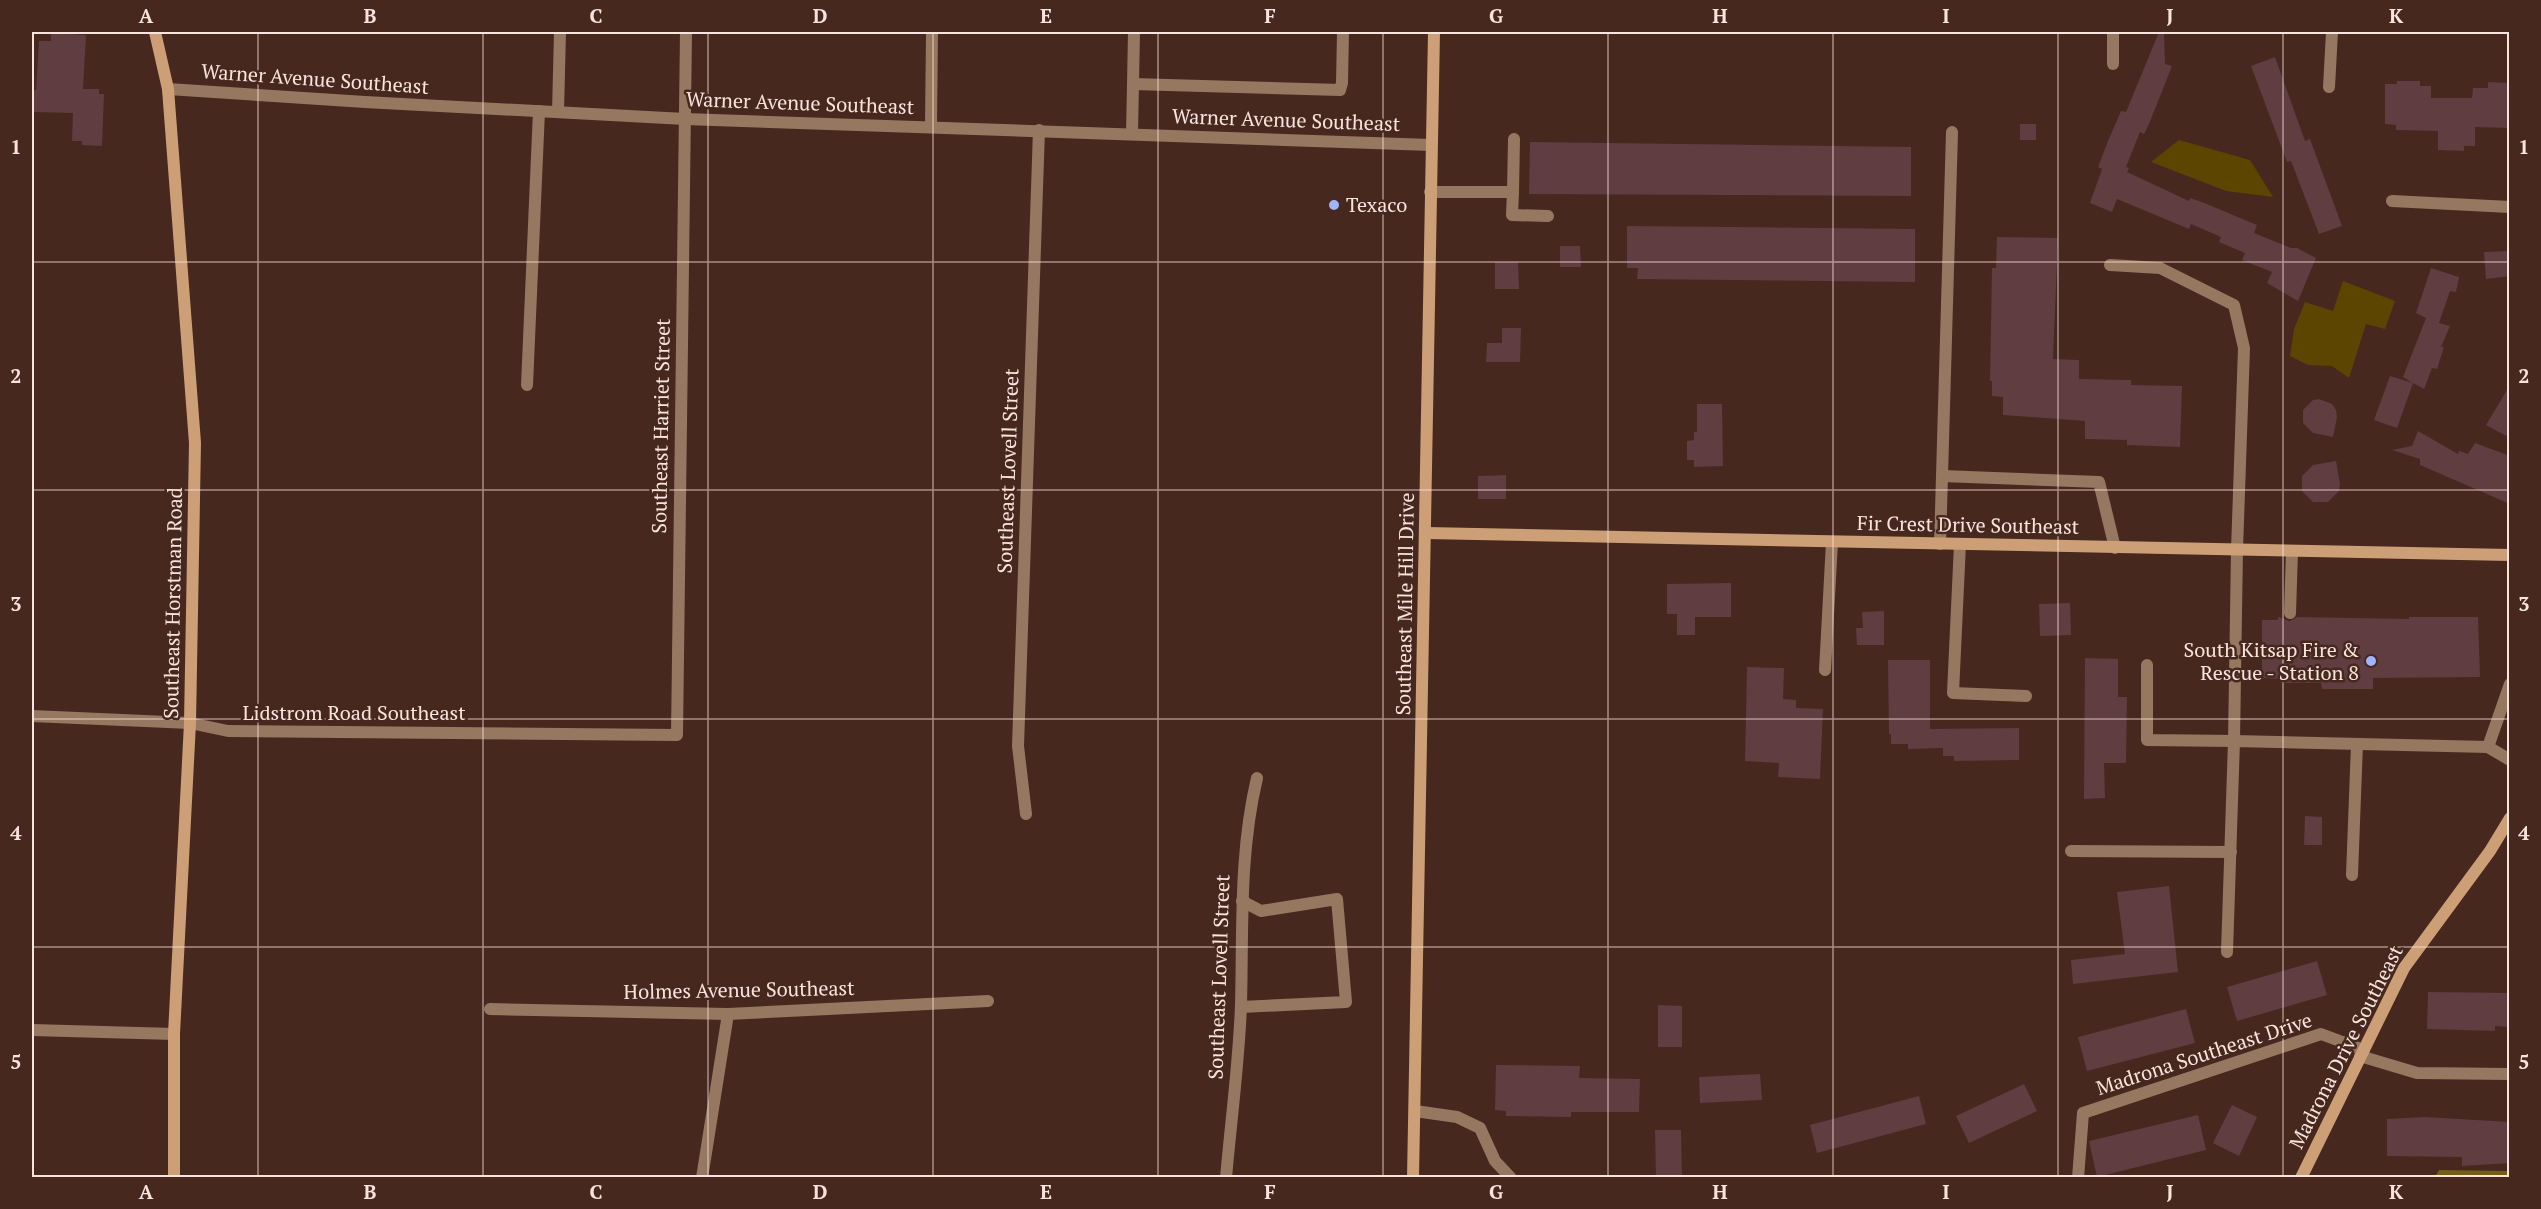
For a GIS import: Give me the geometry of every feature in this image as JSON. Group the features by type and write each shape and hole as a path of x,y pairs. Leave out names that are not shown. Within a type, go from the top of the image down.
{"street":[{"name":"Southeast Horstman Road","path":"155,32 168,89 195,443 190,723 174,1034 174,1178"},
{"path":"558,112 560,32"},
{"name":"Southeast Harriet Street","path":"677,735 686,32"},
{"path":"931,126 932,32"},
{"path":"1132,133 1134,32"},
{"path":"1132,84 1340,90 1343,32"},
{"name":"Southeast Mile Hill Drive","path":"1413,1178 1434,32"},
{"path":"2113,64 2114,32"},
{"path":"2329,87 2332,32"},
{"name":"Warner Avenue Southeast","path":"168,89 685,119 1132,133 1431,146"},
{"path":"527,385 539,111"},
{"name":"Southeast Lovell Street","path":"1026,814 1018,746 1039,130"},
{"path":"1940,544 1952,132"},
{"path":"1514,139 1512,215 1548,216"},
{"path":"1430,192 1513,192"},
{"path":"2392,201 2510,207"},
{"path":"2110,265 2160,268 2234,305 2244,348 2227,952"},
{"path":"1942,476 2099,482 2115,548"},
{"name":"Fir Crest Drive Southeast","path":"1426,533 2510,555"},
{"path":"1825,670 1832,542"},
{"path":"1959,544 1953,693 2026,696"},
{"path":"2290,613 2292,551"},
{"path":"2147,665 2147,740 2488,747 2510,760"},
{"path":"2488,747 2510,684"},
{"name":"Lidstrom Road Southeast","path":"32,717 190,723 228,731 677,735"},
{"path":"2352,875 2357,744"},
{"name":"Southeast Lovell Street","path":"1226,1178 1241,1007 1242,901 1247,819 1257,778"},
{"name":"Madrona Drive Southeast","path":"2301,1178 2404,968 2490,851 2510,818"},
{"path":"2071,850 2231,852"},
{"path":"1241,1007 1346,1002 1337,899 1261,911 1242,901"},
{"name":"Holmes Avenue Southeast","path":"490,1009 728,1014 988,1001"},
{"path":"702,1178 728,1014"},
{"path":"32,1030 174,1034"},
{"name":"Madrona Southeast Drive","path":"2078,1178 2083,1113 2321,1034 2362,1053"},
{"path":"2362,1053 2416,1073 2510,1074"},
{"path":"1415,1111 1457,1117 1480,1128 1495,1161 1511,1178"}],"shaded area":[{"path":"2179,140 2250,160 2273,197 2226,191 2151,162"},
{"path":"2343,281 2395,301 2385,329 2366,324 2349,378 2332,366 2308,365 2290,356 2294,329 2305,302 2333,311"},
{"path":"2439,1170 2509,1171 2509,1177 2435,1177"}],"building":[{"path":"2159,32 2164,32 2165,64 2172,66 2149,124 2144,134 2140,132 2126,167 2129,168 2127,172 2189,201 2190,198 2202,202 2257,225 2254,233 2291,248 2297,248 2316,258 2298,301 2267,283 2272,272 2242,260 2245,253 2219,242 2221,237 2191,224 2189,229 2117,199 2112,212 2090,203 2102,169 2098,167 2108,141 2121,111 2126,112"},
{"path":"51,33 86,35 83,89 99,89 99,94 104,94 102,146 82,145 82,141 72,141 73,113 32,112 32,90 36,90 39,41 51,41"},
{"path":"2275,57 2305,141 2310,139 2342,226 2319,234 2291,161 2287,162 2251,66"},
{"path":"2397,81 2420,81 2420,86 2431,86 2431,98 2472,98 2473,88 2488,88 2488,82 2510,83 2510,128 2475,127 2475,146 2464,146 2464,151 2438,150 2438,131 2396,130 2396,125 2385,124 2385,84 2397,84"},
{"path":"2020,124 2036,124 2036,140 2020,140"},
{"path":"1530,142 1911,147 1911,196 1529,194"},
{"path":"1627,226 1915,229 1915,282 1637,279 1638,268 1627,268"},
{"path":"1997,237 2058,238 2053,359 2079,360 2079,379 2131,380 2131,385 2182,386 2180,447 2127,445 2127,440 2085,439 2085,421 2003,415 2003,397 1992,396 1992,381 1990,381 1992,268 1996,268"},
{"path":"1560,246 1580,246 1581,267 1560,267"},
{"path":"2510,251 2510,276 2486,279 2484,252"},
{"path":"1495,262 1518,262 1519,289 1495,289"},
{"path":"2431,268 2459,277 2456,292 2450,291 2439,323 2450,326 2441,347 2444,347 2437,369 2432,368 2424,389 2403,377 2426,318 2416,313"},
{"path":"1502,328 1521,328 1520,362 1486,362 1487,343 1502,343"},
{"path":"2390,376 2413,383 2397,428 2374,420"},
{"path":"2510,385 2510,438 2486,425"},
{"path":"2319,399 2332,404 2336,410 2333,437 2313,433 2303,423 2303,410 2313,400"},
{"path":"1697,404 1722,404 1723,466 1694,467 1694,460 1687,460 1687,441 1694,440 1694,432 1697,432"},
{"path":"2418,431 2458,454 2459,451 2468,454 2475,443 2510,456 2510,504 2420,465 2420,459 2392,450 2412,446"},
{"path":"2336,461 2339,491 2328,502 2313,502 2302,491 2302,476 2313,465"},
{"path":"1506,475 1506,499 1478,499 1478,476"},
{"path":"1731,583 1731,617 1695,617 1695,635 1677,635 1677,614 1667,614 1667,584"},
{"path":"2070,603 2071,635 2040,636 2039,604"},
{"path":"1884,611 1884,645 1857,645 1856,628 1863,628 1862,612"},
{"name":"South Kitsap Fire & Rescue - Station 8","path":"2278,617 2290,621 2297,617 2409,619 2409,617 2478,617 2480,677 2373,678 2373,689 2322,689 2321,683 2281,683 2281,679 2262,678 2262,620 2278,620"},
{"path":"2085,658 2118,659 2118,697 2127,697 2126,763 2104,763 2105,798 2084,799"},
{"path":"1888,660 1930,660 1930,729 2019,728 2019,760 1954,761 1954,756 1943,756 1943,748 1908,749 1908,744 1891,744"},
{"path":"1747,667 1784,668 1783,699 1796,700 1796,708 1823,709 1820,779 1778,777 1779,763 1745,761"},
{"path":"2305,816 2322,817 2322,845 2304,845"},
{"path":"2169,886 2178,972 2073,984 2071,960 2125,954 2117,892"},
{"path":"2317,961 2327,995 2237,1021 2227,987"},
{"path":"2428,992 2510,993 2510,1027 2495,1026 2495,1031 2427,1029"},
{"path":"1658,1005 1682,1006 1682,1047 1658,1047"},
{"path":"2186,1009 2195,1043 2087,1071 2078,1037"},
{"path":"1496,1065 1580,1066 1579,1078 1640,1079 1639,1112 1571,1112 1571,1117 1506,1116 1506,1111 1495,1110"},
{"path":"1760,1074 1762,1100 1700,1103 1699,1077"},
{"path":"2024,1084 2037,1111 1969,1143 1956,1116"},
{"path":"1919,1096 1926,1124 1817,1153 1810,1125"},
{"path":"2232,1105 2257,1117 2239,1156 2213,1143"},
{"path":"2198,1115 2206,1150 2097,1177 2089,1141"},
{"path":"2425,1117 2510,1122 2510,1163 2462,1166 2462,1157 2387,1156 2387,1119"},
{"path":"1655,1130 1681,1130 1682,1178 1656,1178"}],"place":[{"name":"Texaco","path":"1334,205"},
{"name":"South Kitsap Fire & Rescue - Station 8","path":"2371,661"}]}
